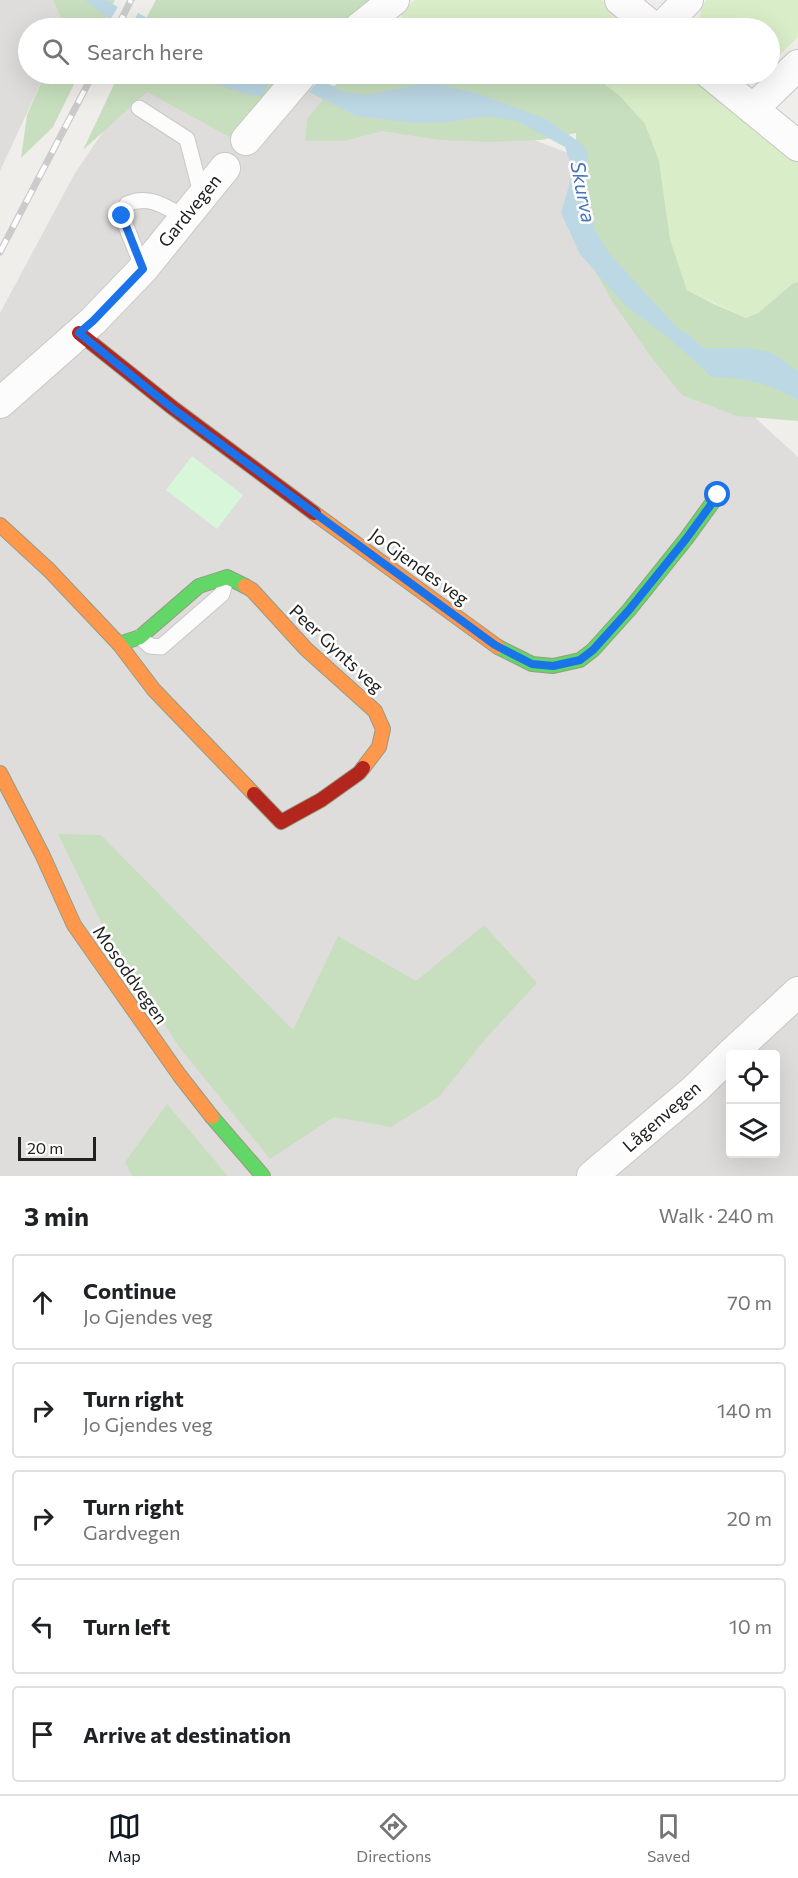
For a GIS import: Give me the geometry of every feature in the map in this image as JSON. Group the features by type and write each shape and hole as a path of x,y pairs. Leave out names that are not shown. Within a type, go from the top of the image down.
{"street":[{"path":"372,18 394,0"},
{"path":"620,0 642,18"},
{"path":"671,18 688,0"},
{"path":"780,83 798,65"},
{"path":"246,140 294,84"},
{"path":"722,84 798,146"},
{"path":"753,109 779,84"},
{"name":"Gardvegen","path":"0,403 93,321 143,269 225,168"},
{"name":"Jo Gjendes veg","path":"79,333 172,408 495,645 532,664 553,666 580,660 593,650 629,610 718,495"},
{"name":"Peer Gynts veg","path":"0,525 49,570 119,644 154,690 281,822 321,800 359,773 379,747 383,729 375,711 306,649 252,590 227,577"},
{"path":"119,644 140,638 200,586 227,577"},
{"name":"Mosoddvegen","path":"0,774 42,854 74,925 180,1076 263,1176"},
{"name":"Lågenvegen","path":"736,1050 798,992"},
{"name":"Lågenvegen","path":"592,1176 694,1090 726,1060"}],"lane":[{"path":"139,108 187,139 194,208 138,199 127,204 122,216 143,269"},
{"path":"140,638 150,646 161,647 222,594 227,577"}],"shaded area":[{"path":"0,0 53,0 62,18 18,18 18,84 40,84 0,171"},
{"path":"391,85 576,156 725,390 798,457 798,1176 0,1176 0,313 75,173 132,89"}],"green space":[{"path":"53,0 115,0 106,18 61,18"},
{"path":"156,0 380,0 359,18 146,18"},
{"path":"415,0 602,0 624,18 404,18 399,14"},
{"path":"706,0 798,0 798,37 780,54 780,18 699,18"},
{"path":"41,84 74,84 53,127 21,158 27,115"},
{"path":"114,84 283,84 237,141 147,92 83,150"},
{"path":"337,84 604,84 619,95 645,124 659,161 670,239 687,290 746,318 758,313 792,284 798,282 798,421 737,416 682,395 651,357 612,301 577,239 576,133 541,140 490,142 440,140 382,131 344,141 305,141 307,119"},
{"path":"604,84 703,84 798,160 798,282 792,284 758,313 746,318 687,290 670,239 659,161 619,95"},
{"path":"192,456 243,495 217,529 166,490"},
{"path":"58,834 101,835 293,1030 338,936 416,981 484,925 537,983 488,1036 439,1097 391,1127 334,1117 270,1159 180,1048 114,949"},
{"path":"167,1104 228,1176 132,1176 125,1162"}],"water":[{"path":"85,0 106,0 118,7 111,18 108,18"},
{"path":"138,13 148,18 135,18"},
{"path":"218,84 268,84 262,96 229,89"},
{"name":"Skurva","path":"316,84 329,84 341,91 365,95 422,84 440,84 479,94 546,119 582,144 588,154 587,196 595,231 609,253 679,330 688,334 703,348 745,348 770,352 798,371 798,400 756,382 712,377 671,340 625,305 580,254 561,213 573,172 565,147 517,121 488,116 447,122 416,123 356,116 309,92"}],"railway":[{"path":"122,18 131,0"},
{"path":"0,252 88,84"}],"traffic: fast":[{"path":"498,647 532,664 553,666 580,660 593,650 629,610 718,495"},
{"path":"119,644 140,637 199,586 227,577 245,586"},
{"path":"212,1117 263,1176"}],"traffic: slow":[{"path":"314,513 498,647"},
{"path":"0,525 49,570 119,644 154,690 254,794"},
{"path":"245,586 252,590 306,649 375,711 383,729 379,747 363,768"},
{"path":"0,773 42,854 74,925 180,1076 212,1117"}],"traffic: jam":[{"path":"79,333 173,408 314,513"},
{"path":"254,794 281,822 321,800 363,768"}],"route":[{"path":"122,216 143,269 79,333 172,408 495,645 532,664 553,666 580,660 593,650 629,610 718,495"}]}
